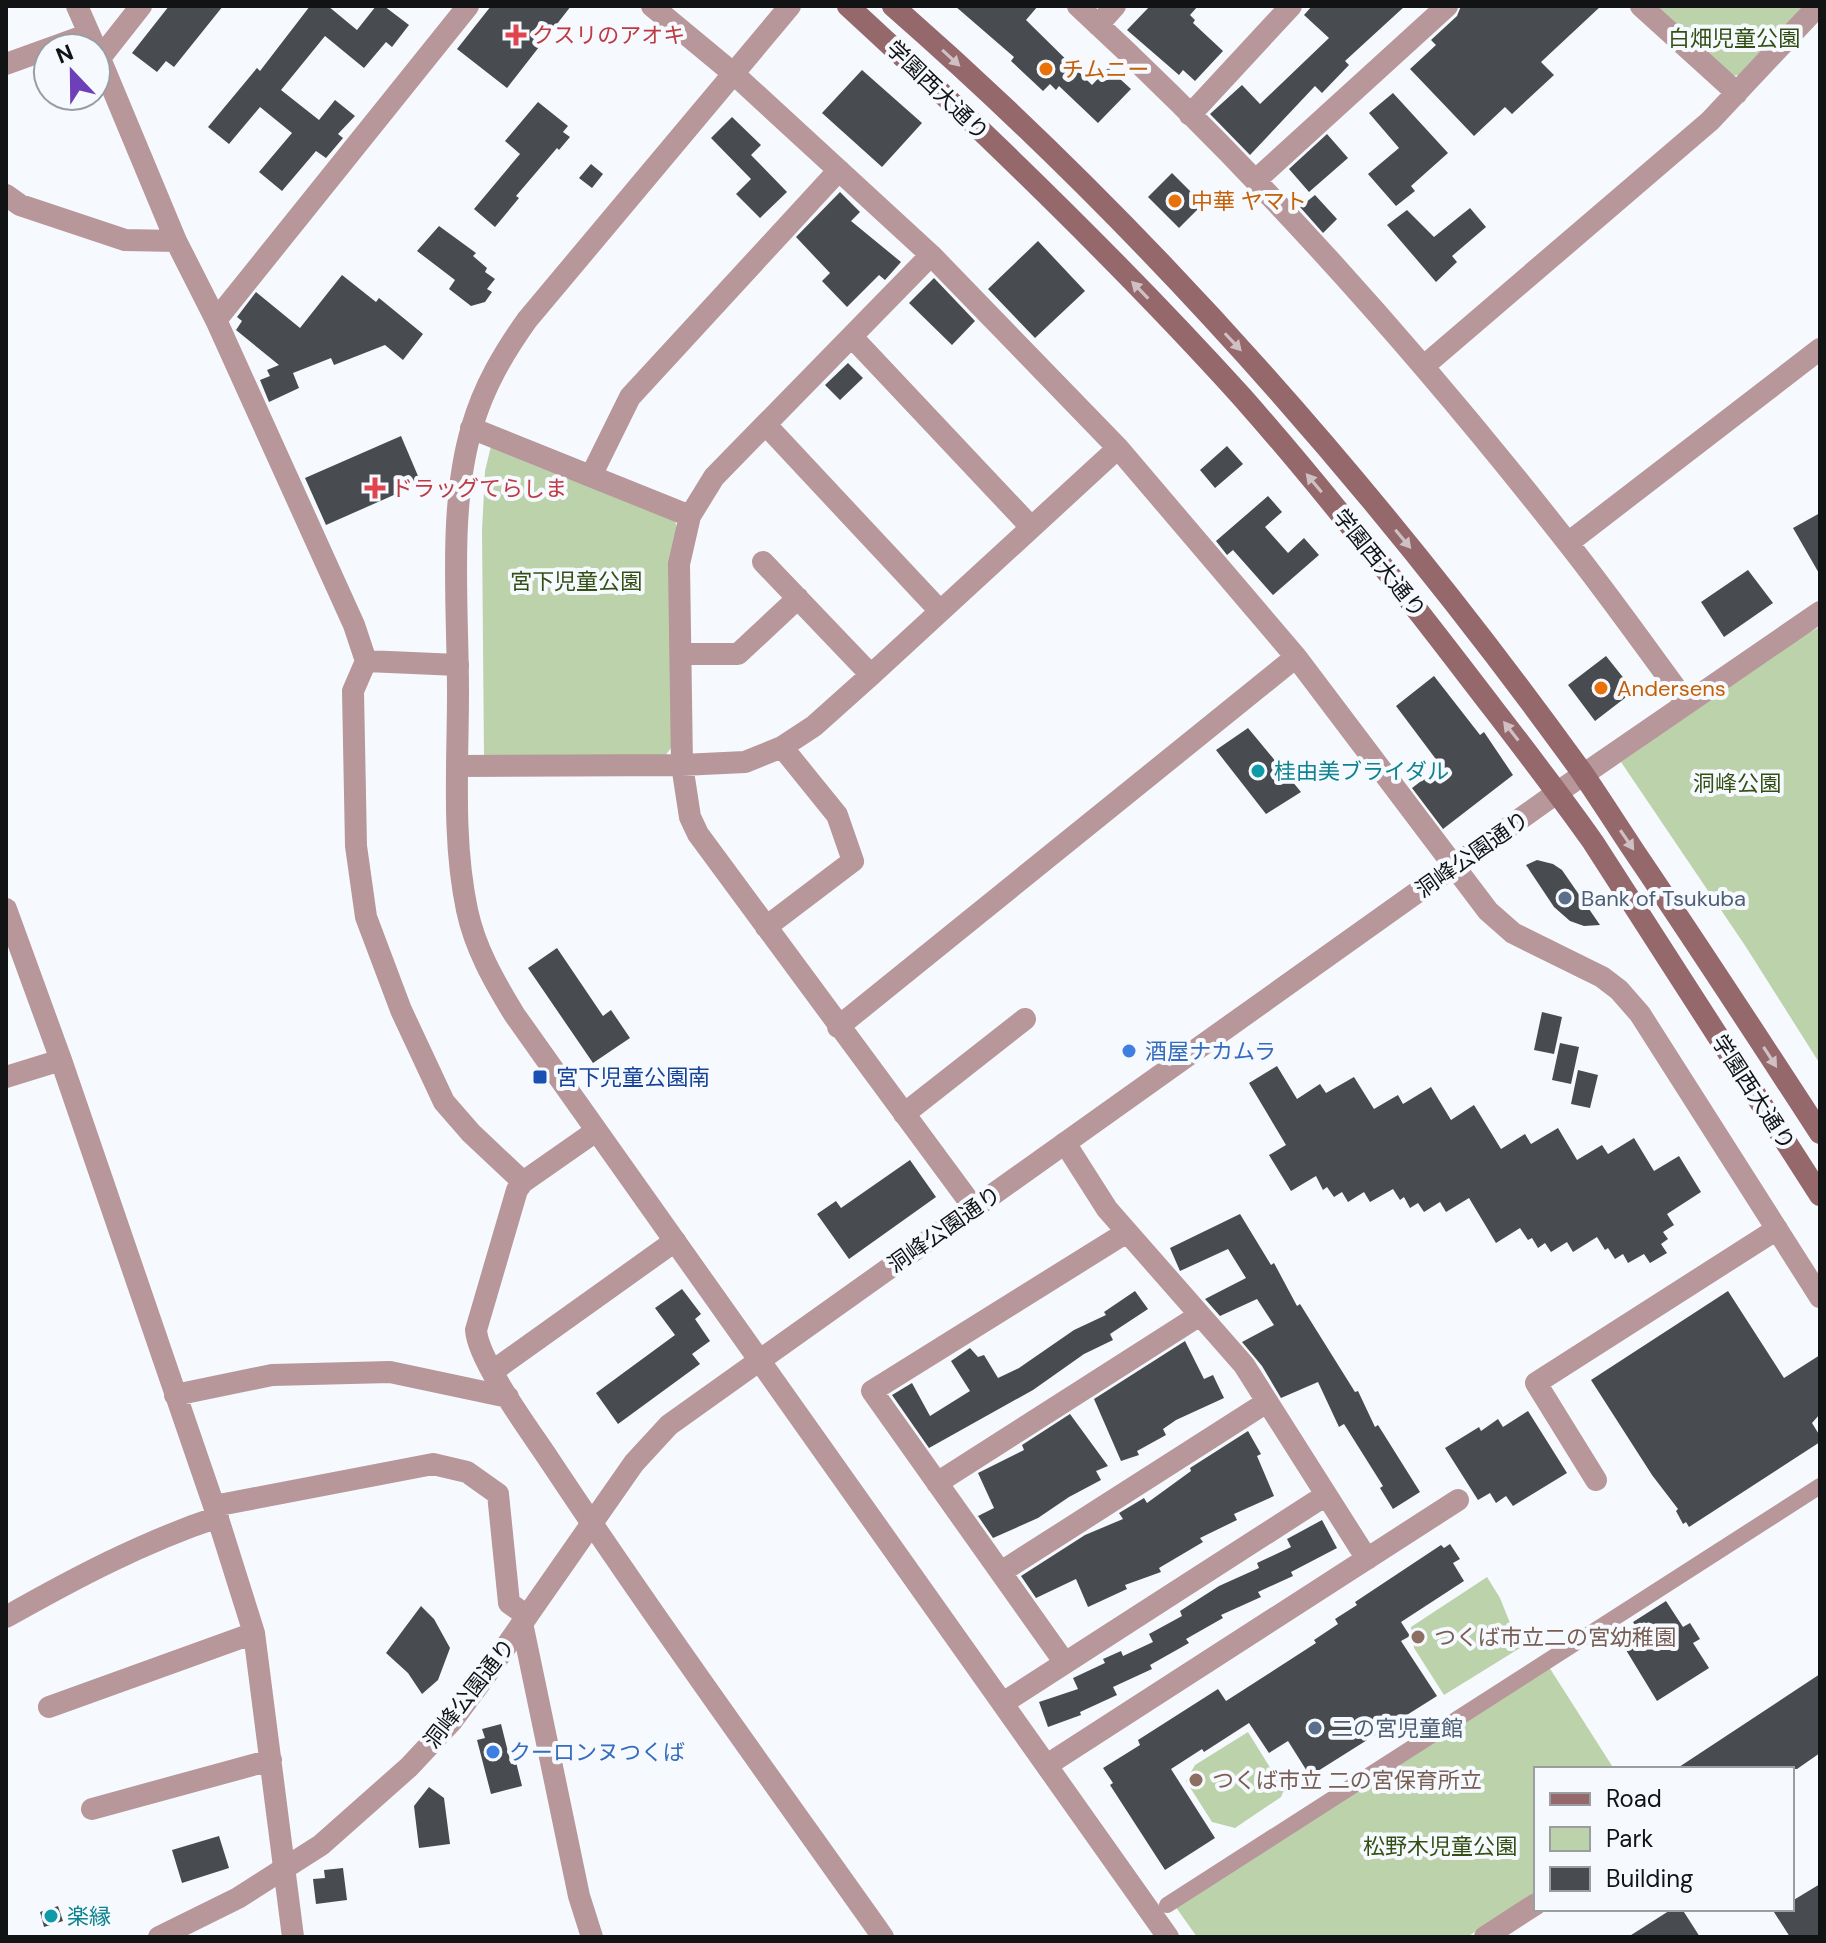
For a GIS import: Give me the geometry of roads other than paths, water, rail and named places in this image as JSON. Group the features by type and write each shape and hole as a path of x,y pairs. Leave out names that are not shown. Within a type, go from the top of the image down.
{"main road":[{"name":"学園西大通り","path":"848,6 953,104 1106,255 1242,397 1380,561 1558,792 1609,866 1820,1195"},
{"name":"学園西大通り","path":"893,6 995,99 1129,231 1267,379 1409,546 1584,775 1820,1133"}],"street":[{"path":"77,6 88,32"},
{"path":"112,32 141,6"},
{"path":"216,320 468,6"},
{"path":"652,6 734,74 931,255 1118,448 1296,657 1488,911 1513,933 1602,977 1619,990 1640,1014 1820,1297"},
{"path":"790,6 527,320 492,372 471,428 458,515 458,841 467,912 486,965 514,1014 1047,1765 1159,1934"},
{"path":"1078,6 1256,180 1424,366 1568,543 1686,702"},
{"path":"1098,25 1115,6"},
{"path":"1190,115 1291,6"},
{"path":"1256,180 1447,6"},
{"path":"1641,6 1737,93"},
{"path":"1424,366 1710,121 1818,6"},
{"path":"6,64 32,59"},
{"path":"112,88 176,241 216,320 354,625 366,661 353,691 356,846 366,917 401,1010 444,1102 471,1133 523,1182"},
{"path":"591,476 630,397 839,170"},
{"path":"6,195 20,205 125,240 176,241"},
{"path":"931,255 714,477 690,516 679,564 682,765 687,804 698,834 974,1208"},
{"path":"852,337 1031,527"},
{"path":"1568,543 1820,349"},
{"path":"766,425 940,611"},
{"path":"471,428 690,516"},
{"path":"458,766 745,762 782,747 814,726 1118,448"},
{"path":"763,562 871,675"},
{"path":"681,654 738,654 798,598"},
{"name":"洞峰公園通り","path":"159,1937 238,1898 321,1845 409,1767 452,1721 592,1523 650,1444 669,1425 1558,792 1820,612"},
{"path":"838,1027 1296,657"},
{"path":"366,661 458,665"},
{"path":"766,927 853,861 837,815 782,747"},
{"path":"6,909 216,1511 254,1633 293,1937"},
{"path":"904,1114 1025,1019"},
{"path":"6,1077 61,1060"},
{"path":"596,1131 523,1182 517,1190 476,1330 477,1342 508,1397 592,1523 883,1937"},
{"path":"1065,1143 1107,1209 1244,1365 1367,1559"},
{"path":"1596,1480 1536,1383 1777,1229"},
{"path":"1065,1663 872,1391 1127,1232"},
{"path":"493,1371 675,1241"},
{"path":"937,1483 1200,1315"},
{"path":"175,1395 272,1375 390,1372 508,1397"},
{"path":"1001,1572 1267,1402"},
{"path":"6,1617 72,1580 216,1511 433,1464 467,1472 498,1494 509,1603 524,1620 579,1896 592,1937"},
{"path":"1167,1905 1820,1486"},
{"path":"1003,1703 1326,1495"},
{"path":"1047,1765 1458,1500"},
{"path":"49,1707 254,1633"},
{"path":"92,1809 271,1760"},
{"path":"1485,1937 1534,1905"}],"place":[{"name":"クスリのアオキ","path":"516,35"},
{"name":"チムニー","path":"1046,69"},
{"name":"中華 ヤマト","path":"1175,201"},
{"name":"ドラッグてらしま","path":"375,488"},
{"name":"Andersens","path":"1601,688"},
{"name":"桂由美ブライダル","path":"1258,771"},
{"name":"Bank of Tsukuba","path":"1565,898"},
{"name":"酒屋ナカムラ","path":"1129,1051"},
{"name":"宮下児童公園南","path":"540,1077"},
{"name":"つくば市立二の宮幼稚園","path":"1418,1637"},
{"name":"二の宮児童館","path":"1315,1728"},
{"name":"クーロンヌつくば","path":"493,1752"},
{"name":"つくば市立 二の宮保育所立","path":"1196,1780"},
{"name":"楽縁","path":"51,1916"}],"park label":[{"name":"白畑児童公園","path":"1734,38"},
{"name":"宮下児童公園","path":"576,581"},
{"name":"洞峰公園","path":"1737,783"},
{"name":"松野木児童公園","path":"1440,1846"}]}
